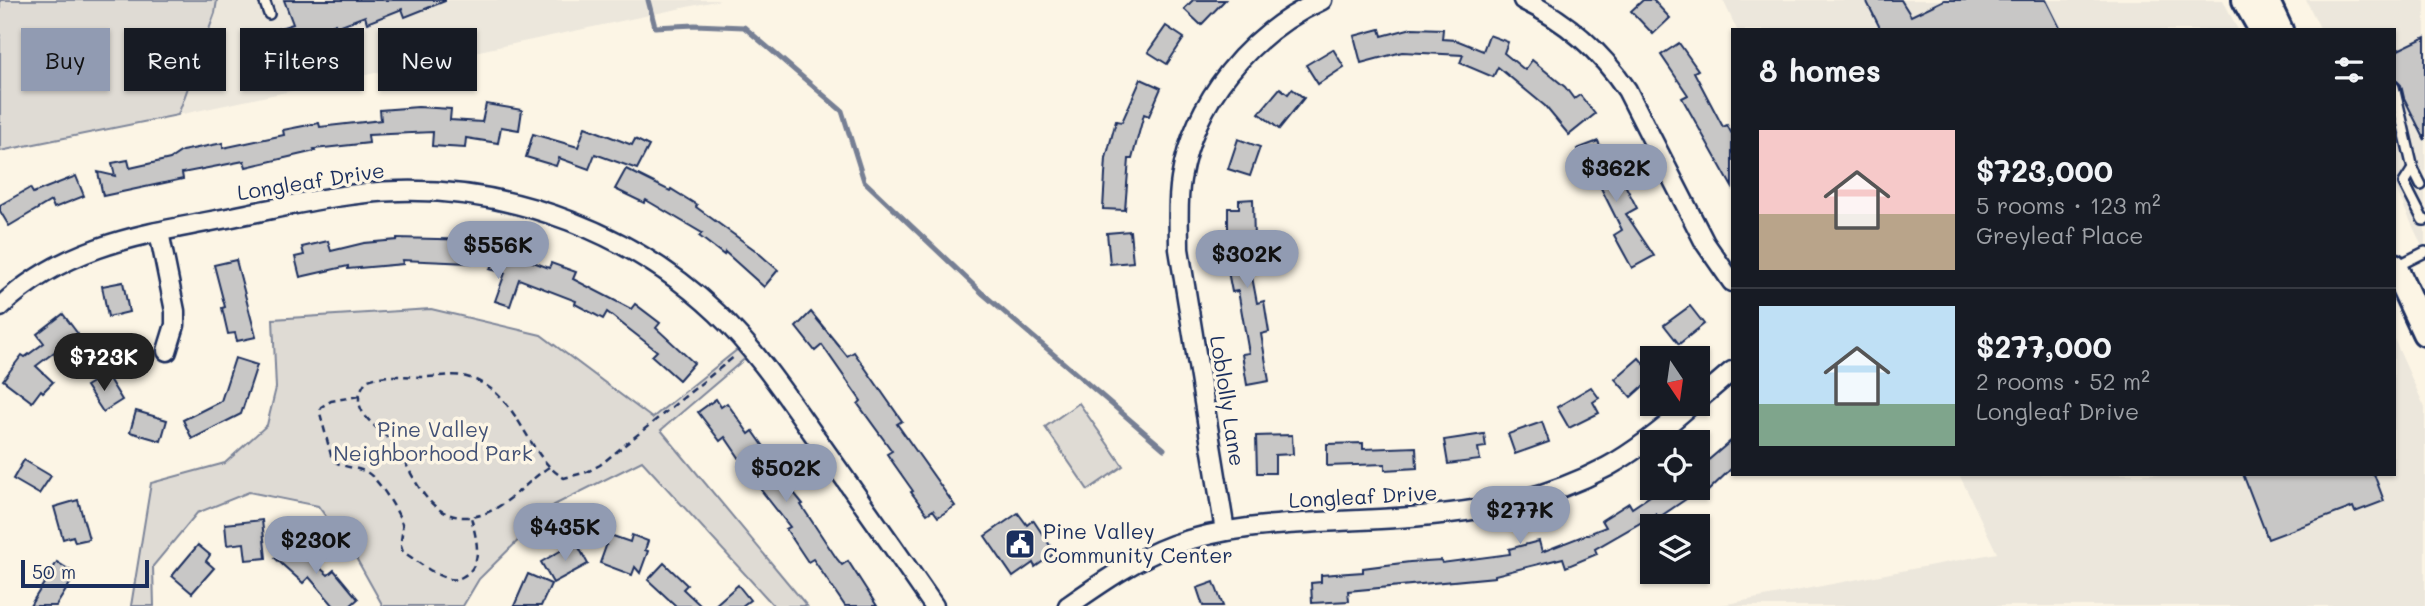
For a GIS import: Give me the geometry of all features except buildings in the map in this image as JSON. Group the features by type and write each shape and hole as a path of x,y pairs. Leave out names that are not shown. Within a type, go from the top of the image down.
{"main road":[{"path":"2245,0 2261,28"},
{"path":"2266,0 2279,28"},
{"path":"2396,271 2425,333"}],"street":[{"name":"Loblolly Lane","path":"1225,531 1180,249 1178,214 1181,179 1190,141 1203,111 1230,71 1279,25 1322,0"},
{"path":"1523,0 1560,20 1592,46 1612,68 1628,90 1705,243 1731,281"},
{"name":"Longleaf Drive","path":"0,307 26,285 77,255 122,240 325,198 400,191 452,193 508,202 562,218 608,238 666,271 718,314 783,390 934,606"},
{"path":"159,232 175,311 175,325 167,351"},
{"path":"1710,390 1731,372"},
{"name":"Longleaf Drive","path":"1068,606 1141,559 1170,546 1225,531 1275,524 1441,516 1515,503 1585,478 1609,466 1649,440 1678,416"}],"lane":[{"path":"264,0 269,14"},
{"path":"2396,96 2413,169 2421,185"},
{"path":"2413,169 2404,183 2425,220"},
{"path":"2396,266 2425,252"}],"path":[{"path":"549,467 498,507 471,517 456,517 428,500 415,484 395,446 363,413 359,396 366,381 373,377 462,376 482,385 504,400 520,420 549,467 564,478 587,472 600,465 735,356"},
{"path":"359,396 331,401 321,407 320,413 332,459 344,467 369,474 379,484 402,524 400,546 403,552 446,579 460,578 475,564 477,555 471,517"}],"shaded area":[{"path":"217,0 720,0 477,52 477,28 378,28 378,73 364,76 364,28 240,28 240,91 291,91 178,115 187,91 226,91 226,28 210,28"},
{"path":"1723,0 2223,0 2237,28 1736,28"},
{"path":"2306,0 2425,0 2425,253 2396,189 2396,28 2320,28"},
{"path":"2396,343 2425,408 2425,606 1716,606 1997,553 1960,476 2396,476"}],"green space":[{"path":"0,0 217,0 210,28 124,28 124,91 187,91 178,115 0,151"},
{"name":"Pine Valley Neighborhood Park","path":"431,309 541,335 652,418 738,349 748,356 661,430 807,606 774,606 642,461 554,505 479,579 463,606 383,606 355,556 318,506 249,492 197,513 153,566 154,606 131,606 151,483 225,463 267,425 276,388 273,319"},
{"path":"1079,403 1123,466 1088,490 1045,427"}],"waterway":[{"path":"648,0 655,27 744,27 842,111 864,181 982,293 1164,449"}],"place":[{"name":"Pine Valley Community Center","path":"1020,544"}]}
